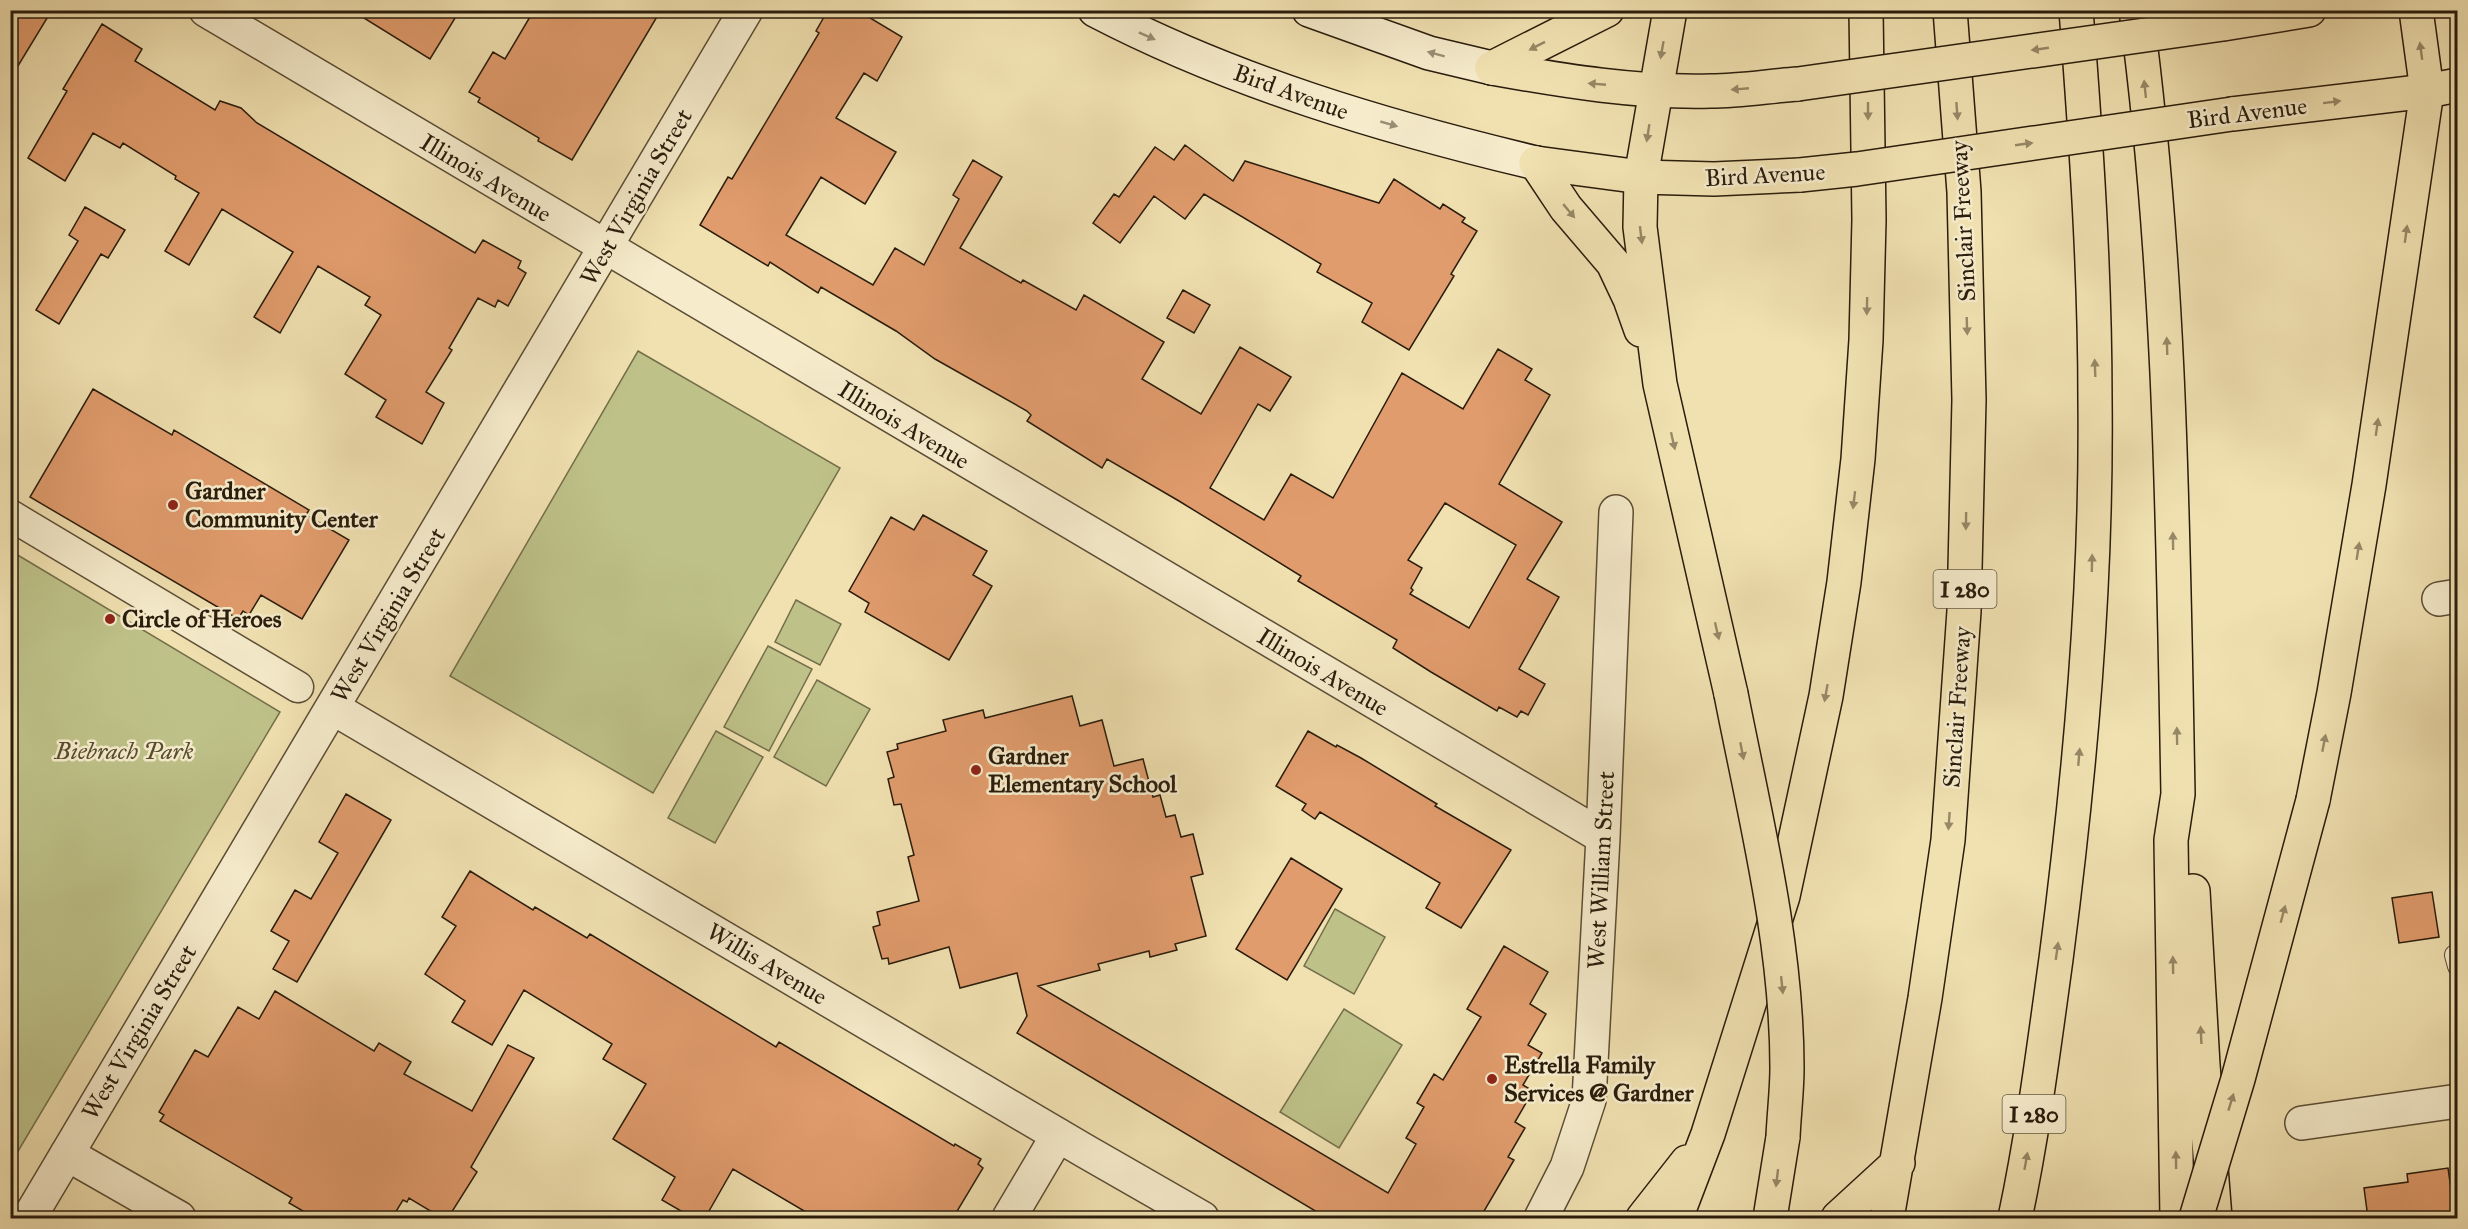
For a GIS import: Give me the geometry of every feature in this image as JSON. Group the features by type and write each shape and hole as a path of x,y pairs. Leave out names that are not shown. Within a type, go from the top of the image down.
{"main road":[{"path":"1492,68 1607,10"},
{"path":"1670,10 1641,177 1640,226 1660,384 1731,694 1777,937 1785,1006 1787,1070 1783,1137 1770,1218"},
{"path":"1676,1218 1708,1134 1783,896 1826,696 1844,582 1858,459 1866,340 1869,220 1866,10"},
{"name":"Sinclair Freeway","path":"1887,1218 1898,1163 1948,840 1964,611 1970,400 1964,192 1950,10"},
{"name":"I 280","path":"2015,1218 2039,1086 2072,837 2090,618 2096,401 2090,182 2076,10"},
{"path":"2136,10 2156,189 2166,317 2172,467 2178,794 2171,840 2177,1218"},
{"path":"1492,68 1564,81 1655,90 1712,92 1798,84 2309,10"},
{"path":"2196,1218 2238,1079 2313,800 2338,672 2367,496 2442,88 2416,10"},
{"name":"Bird Avenue","path":"1536,163 1641,177 1714,179 1800,175 2232,114 2442,88"},
{"path":"1536,163 1566,208 1613,263 1630,298 1660,384"},
{"path":"2178,794 2190,836 2203,1065 2215,1218"},
{"path":"1643,1218 1708,1134"},
{"path":"1838,1218 1898,1163"}],"street":[{"name":"Illinois Avenue","path":"206,10 606,249 1603,837"},
{"name":"West Virginia Street","path":"29,1218 746,10"},
{"name":"Bird Avenue","path":"1095,10 1197,57 1332,108 1536,163"},
{"path":"1312,11 1429,53 1492,68"},
{"name":"West William Street","path":"1541,1218 1567,1167 1590,1100 1616,512"},
{"path":"10,515 298,687"},
{"name":"Willis Avenue","path":"333,708 1202,1218"},
{"path":"2302,1123 2457,1101"},
{"path":"1009,1218 1058,1135"},
{"path":"67,1154 179,1218"}],"green space":[{"path":"638,351 840,468 653,793 450,676"},
{"name":"Biebrach Park","path":"11,551 280,712 11,1163"},
{"path":"796,600 841,624 820,665 775,642"},
{"path":"768,646 812,669 769,751 724,727"},
{"path":"817,680 870,709 826,786 774,757"},
{"path":"716,731 763,757 715,843 668,818"},
{"path":"1335,909 1385,937 1354,994 1304,966"},
{"path":"1344,1009 1402,1045 1339,1148 1280,1112"}],"building":[{"path":"10,10 52,10 10,79"},
{"path":"351,10 460,10 430,59"},
{"path":"534,10 661,10 572,160 478,102 480,98 469,92 493,52 505,59"},
{"path":"828,10 857,10 902,37 877,81 864,73 836,118 896,152 865,204 821,177 786,235 873,285 895,248 924,265 959,199 953,195 973,160 1002,177 960,248 1021,283 1023,280 1076,310 1084,295 1164,342 1142,379 1201,414 1240,347 1291,377 1270,411 1258,404 1210,488 1264,520 1291,474 1333,498 1402,373 1463,409 1498,349 1532,369 1525,380 1550,395 1499,484 1562,522 1527,579 1559,597 1519,669 1545,684 1528,715 1521,711 1517,717 1499,707 1497,711 1431,672 1393,648 1397,640 1298,581 1301,576 1179,501 1107,459 1102,468 1027,421 1031,415 1027,411 935,359 896,331 821,287 818,293 770,262 768,266 700,225 728,177 732,179 819,33 816,31","holes":["1445,503 1516,545 1469,628 1410,594 1422,568 1408,560"]},
{"path":"102,24 142,49 135,61 215,110 220,101 241,108 257,123 475,253 483,240 521,261 518,268 526,273 508,306 498,300 495,307 478,298 449,348 452,350 426,392 444,403 422,444 376,417 386,400 345,374 381,315 365,305 370,297 318,266 280,333 254,317 293,252 222,209 189,265 165,251 199,193 175,179 176,176 123,143 120,148 93,133 65,181 28,158 67,91 63,89"},
{"path":"1185,145 1233,181 1245,161 1379,203 1394,179 1440,209 1443,204 1465,218 1462,222 1477,231 1451,274 1454,276 1409,350 1362,322 1372,303 1317,272 1321,264 1204,194 1185,219 1154,196 1120,243 1093,223 1114,194 1119,197 1155,147 1174,160"},
{"path":"85,207 125,230 108,258 101,254 59,324 36,310 78,241 69,235"},
{"path":"1183,290 1210,305 1194,333 1167,318"},
{"name":"Gardner Community Center","path":"93,389 172,435 174,430 309,510 306,515 349,540 302,619 261,595 249,615 243,611 238,619 30,497"},
{"path":"923,515 987,551 973,575 992,586 949,660 865,612 869,603 849,591 891,517 914,530"},
{"path":"1072,696 1080,726 1102,720 1114,766 1143,759 1153,797 1160,795 1166,817 1175,815 1181,837 1193,834 1203,874 1191,877 1206,936 1175,944 1177,950 1150,957 1149,951 1098,964 1100,970 1038,986 1388,1193 1416,1144 1406,1138 1424,1107 1417,1103 1434,1074 1443,1080 1481,1017 1467,1009 1504,946 1548,972 1530,1004 1546,1014 1528,1045 1542,1053 1523,1085 1533,1091 1515,1122 1525,1128 1508,1157 1514,1160 1480,1218 1327,1218 1017,1033 1027,1016 1017,973 960,988 949,947 889,964 888,958 882,959 873,927 880,925 877,912 919,901 908,857 914,855 901,804 894,805 888,779 894,777 887,752 898,749 897,744 946,731 943,720 983,710 985,718"},
{"path":"1308,731 1361,758 1437,804 1435,806 1511,850 1461,928 1426,908 1440,883 1320,812 1315,819 1302,810 1306,804 1276,786"},
{"path":"346,794 391,820 297,982 273,969 289,941 271,931 295,890 311,899 338,853 319,842"},
{"path":"1291,858 1342,889 1287,980 1236,949"},
{"path":"470,871 533,910 535,907 587,938 590,934 776,1047 779,1042 954,1146 955,1144 981,1159 978,1164 983,1168 953,1218 816,1218 733,1169 705,1218 693,1218 662,1200 675,1177 613,1139 646,1084 603,1059 612,1044 524,990 492,1045 452,1022 465,1001 425,974 456,926 442,917"},
{"path":"2432,892 2439,937 2399,943 2392,898"},
{"path":"275,991 374,1051 379,1043 411,1062 404,1074 472,1111 508,1045 534,1058 471,1167 477,1172 448,1218 442,1218 409,1198 407,1202 403,1200 392,1218 315,1218 289,1203 292,1198 160,1121 164,1115 159,1112 195,1050 208,1057 238,1007 259,1019"},
{"path":"2448,1168 2455,1218 2368,1218 2364,1188 2408,1182 2407,1174"}],"place":[{"name":"Gardner Community Center","path":"173,505"},
{"name":"Circle of Heroes","path":"110,619"},
{"name":"Gardner Elementary School","path":"976,770"},
{"name":"Estrella Family Services @ Gardner","path":"1492,1079"}]}
